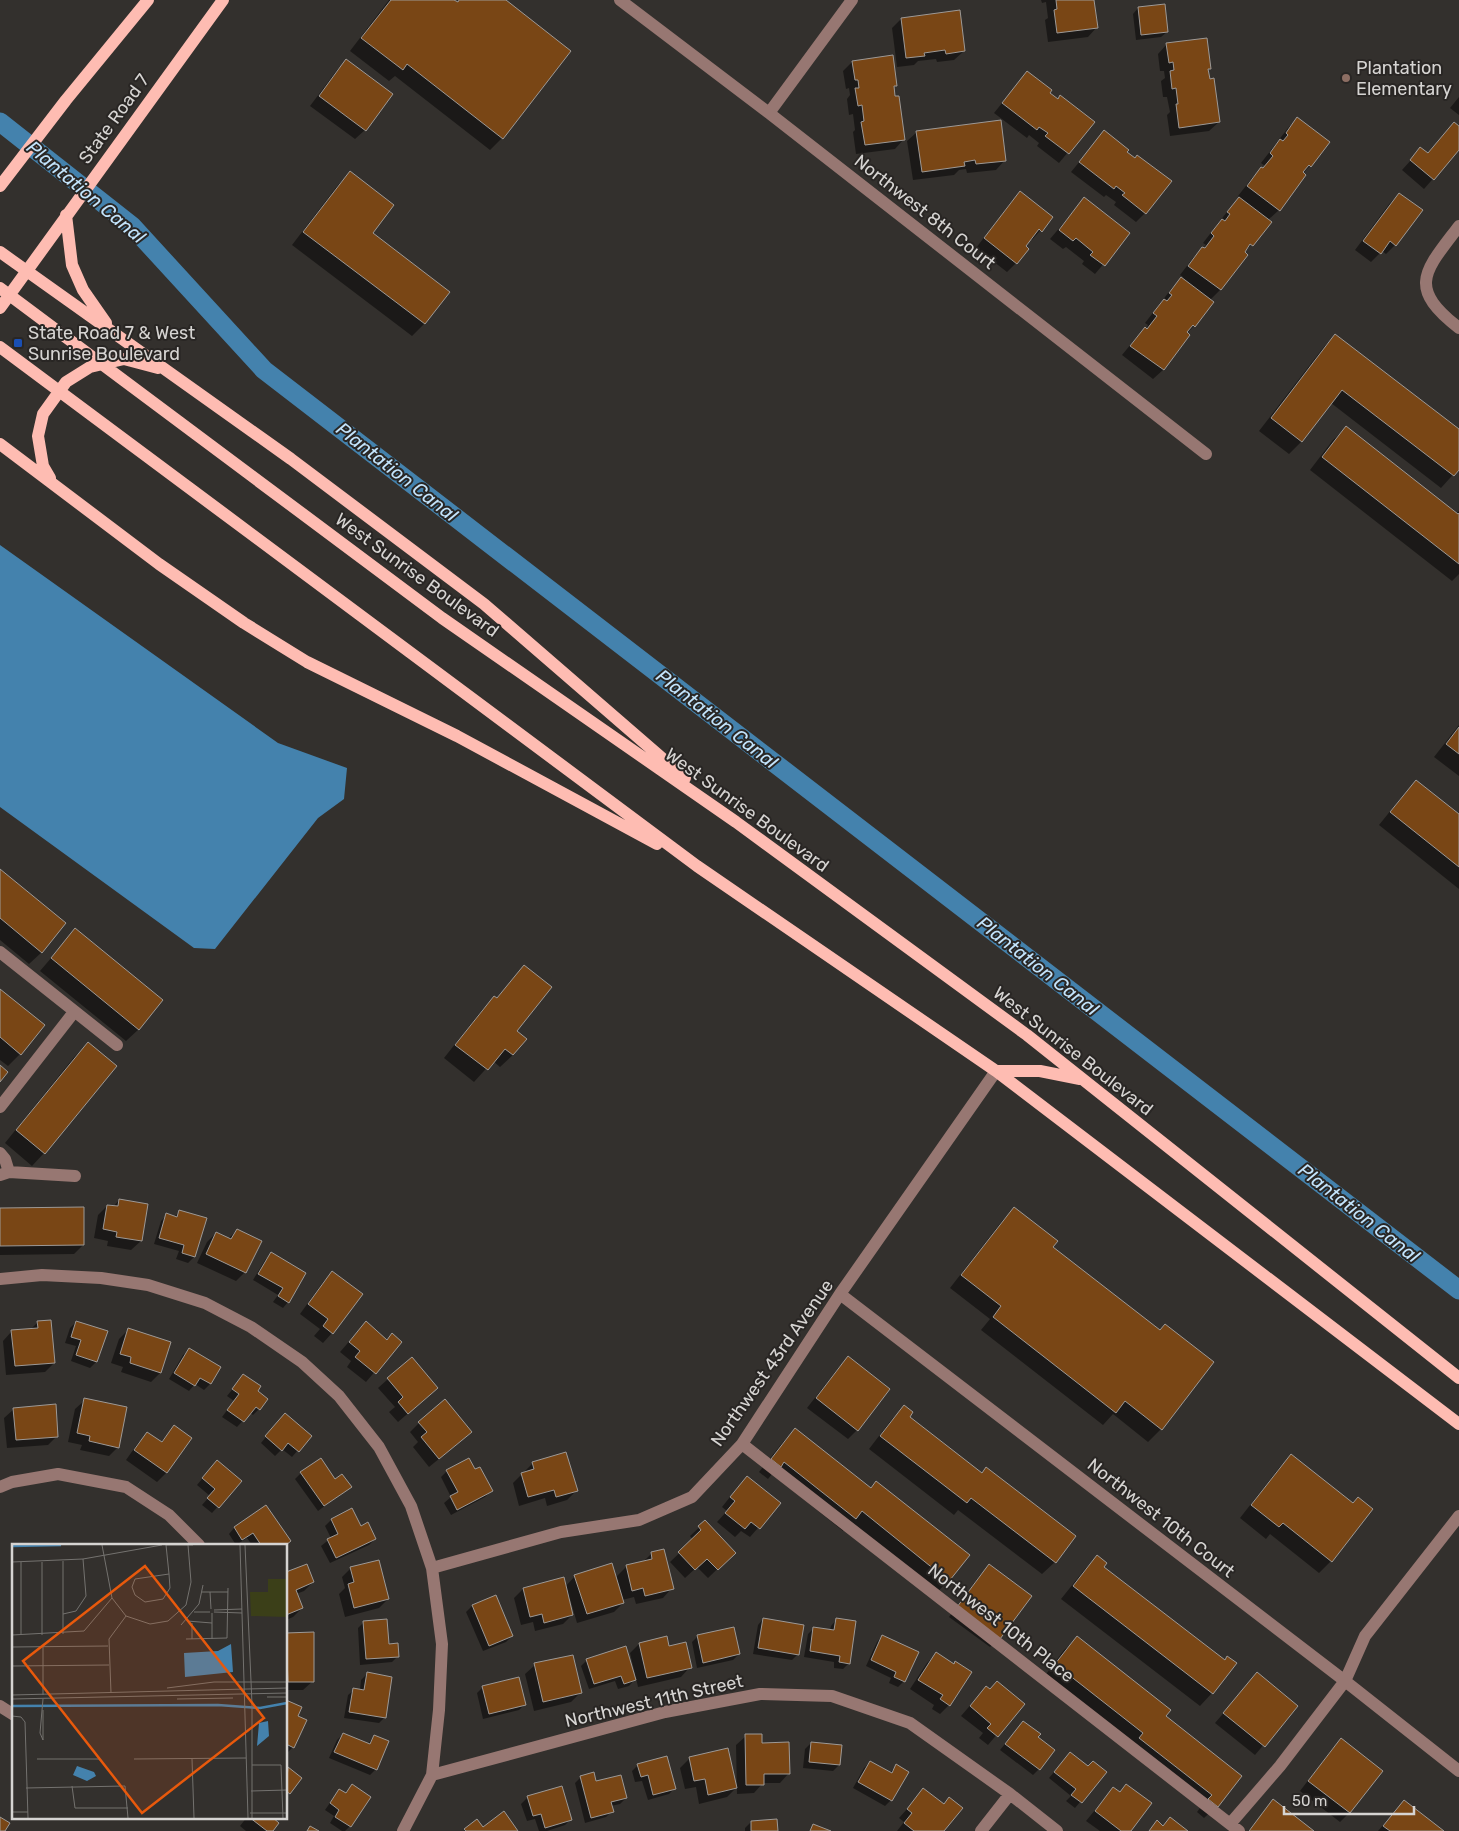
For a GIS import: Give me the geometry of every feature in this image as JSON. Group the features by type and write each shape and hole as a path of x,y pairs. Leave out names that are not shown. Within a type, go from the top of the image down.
{"main road":[{"path":"0,186 4,176 148,0"},
{"name":"State Road 7","path":"0,308 223,0"},
{"path":"66,215 72,265 83,290 111,330"},
{"path":"0,252 291,458 484,604 736,822"},
{"name":"West Sunrise Boulevard","path":"0,288 442,618 736,822 1026,1035 1459,1378"},
{"path":"0,347 696,866 996,1071 1459,1424"},
{"path":"53,484 43,466 38,436 43,414 66,382 90,367 124,359 166,370"},
{"path":"0,444 167,569 244,622 307,662 465,740 696,866"},
{"path":"996,1071 1040,1071 1083,1080"}],"street":[{"name":"Northwest 8th Court","path":"620,0 769,113 1206,454"},
{"path":"769,113 852,0"},
{"path":"1459,226 1429,269 1425,288 1431,302 1459,328"},
{"path":"0,952 117,1046"},
{"path":"0,1107 74,1012"},
{"name":"Northwest 43rd Avenue","path":"432,1568 561,1532 639,1520 692,1497 742,1444 840,1294 996,1071"},
{"path":"0,1153 5,1159 5,1174 75,1176"},
{"path":"0,1279 42,1275 101,1278 148,1285 205,1303 251,1327 302,1362 339,1396 379,1447 411,1506 432,1568 442,1644 439,1710 432,1775 403,1831"},
{"name":"Northwest 10th Court","path":"840,1294 1345,1681 1459,1772"},
{"name":"Northwest 10th Place","path":"742,1444 1234,1828"},
{"path":"0,1487 12,1482 58,1474 126,1487 169,1515 198,1544"},
{"path":"1234,1828 1345,1681 1365,1636 1459,1516"},
{"name":"Northwest 11th Street","path":"432,1775 665,1712 760,1694 832,1696 910,1722 1058,1831"},
{"path":"0,1706 12,1714"},
{"path":"981,1831 1010,1794"}],"water":[{"path":"0,545 278,743 347,768 344,799 318,818 215,949 194,948 0,807"}],"building":[{"path":"391,0 454,0 458,2 459,0 506,0 571,51 503,139 407,64 403,70 361,38"},
{"path":"1056,0 1094,0 1098,28 1057,33 1054,10 1057,9"},
{"path":"1165,4 1168,32 1141,35 1138,7"},
{"path":"960,10 965,51 946,54 945,50 924,53 925,56 906,58 901,18"},
{"path":"1207,38 1211,69 1208,69 1210,79 1214,78 1220,122 1179,128 1176,88 1172,89 1170,71 1174,70 1173,62 1169,63 1166,43"},
{"path":"893,55 897,86 894,86 895,96 899,96 905,140 865,145 861,122 864,121 862,105 858,106 855,88 859,88 858,80 855,80 852,61"},
{"path":"346,59 393,94 366,131 319,96"},
{"path":"1027,71 1052,90 1050,93 1058,99 1060,95 1095,122 1069,154 1045,136 1048,133 1039,127 1037,130 1002,103"},
{"path":"1297,117 1330,142 1311,167 1309,165 1303,172 1306,175 1280,211 1247,186 1261,167 1263,168 1273,156 1270,153 1280,139 1283,141 1288,135 1286,133"},
{"path":"1001,120 1006,161 976,164 975,160 964,162 965,166 922,172 916,131"},
{"path":"1454,122 1459,126 1459,150 1434,180 1410,160 1420,147 1428,153"},
{"path":"1104,130 1129,150 1127,152 1135,158 1137,155 1172,181 1146,214 1122,195 1125,193 1116,186 1114,189 1079,162"},
{"path":"350,171 394,205 373,233 450,292 425,324 303,232"},
{"path":"1020,191 1053,217 1042,232 1039,229 1026,246 1029,249 1017,264 984,238"},
{"path":"1399,193 1423,210 1396,246 1390,241 1381,254 1363,241"},
{"path":"1084,197 1130,233 1105,266 1090,255 1093,252 1076,238 1073,241 1059,230"},
{"path":"1239,197 1272,222 1253,246 1250,244 1245,252 1248,255 1221,290 1188,266 1202,247 1205,248 1214,236 1211,233 1222,219 1225,221 1230,214 1227,212"},
{"path":"1181,277 1214,302 1195,327 1193,325 1187,332 1190,335 1164,370 1130,346 1145,327 1147,329 1157,316 1153,313 1164,299 1167,301 1172,295 1169,293"},
{"path":"1335,334 1459,429 1459,470 1454,476 1342,390 1302,442 1271,418"},
{"path":"1346,426 1459,513 1459,564 1322,457"},
{"path":"1459,727 1459,754 1446,744"},
{"path":"1416,780 1459,814 1459,867 1390,812"},
{"path":"0,869 66,923 42,953 0,918"},
{"path":"75,928 163,1000 139,1030 51,958"},
{"path":"524,965 552,987 517,1031 527,1039 513,1055 505,1049 488,1070 455,1045 494,996 497,998"},
{"path":"0,989 45,1025 21,1055 0,1037"},
{"path":"88,1042 117,1066 45,1154 16,1130"},
{"path":"0,1065 8,1072 0,1082"},
{"path":"119,1199 148,1204 142,1241 116,1237 117,1232 103,1229 107,1205 118,1206"},
{"path":"84,1207 84,1245 0,1246 0,1208"},
{"path":"1014,1207 1058,1241 1053,1247 1160,1330 1165,1324 1214,1362 1162,1430 1125,1401 1116,1413 993,1317 1001,1306 961,1275"},
{"path":"179,1210 207,1218 195,1257 182,1253 184,1245 159,1238 166,1213 177,1217"},
{"path":"237,1229 262,1241 246,1273 206,1254 216,1232 231,1239"},
{"path":"271,1252 306,1273 289,1303 278,1296 283,1288 258,1274"},
{"path":"332,1271 363,1294 333,1334 323,1326 328,1319 308,1304"},
{"path":"51,1320 55,1363 15,1366 11,1330 38,1328 37,1321"},
{"path":"76,1321 108,1331 97,1362 76,1355 81,1340 71,1337"},
{"path":"366,1321 387,1340 392,1333 402,1342 376,1374 355,1357 360,1351 349,1342"},
{"path":"128,1328 171,1342 161,1373 130,1363 131,1357 120,1354"},
{"path":"189,1348 221,1367 211,1384 200,1378 195,1386 174,1373"},
{"path":"848,1356 890,1389 858,1431 816,1398"},
{"path":"412,1357 438,1388 408,1414 398,1402 403,1397 387,1378"},
{"path":"243,1374 261,1386 258,1391 268,1399 260,1410 256,1407 244,1422 227,1410 239,1394 232,1389"},
{"path":"84,1398 127,1407 119,1448 89,1441 90,1436 77,1433"},
{"path":"445,1399 472,1432 439,1459 421,1437 427,1432 418,1422"},
{"path":"56,1404 58,1437 16,1440 13,1408"},
{"path":"904,1405 913,1412 910,1417 982,1473 986,1467 1076,1536 1056,1563 971,1498 967,1503 880,1436"},
{"path":"285,1413 312,1436 299,1452 288,1443 282,1451 265,1436"},
{"path":"174,1425 192,1438 167,1473 134,1450 147,1432 162,1442"},
{"path":"795,1428 871,1488 876,1481 970,1555 946,1585 937,1578 940,1574 862,1511 856,1519 784,1462 781,1467 771,1459"},
{"path":"566,1452 578,1491 556,1497 554,1490 528,1497 521,1473 534,1469 532,1462"},
{"path":"1291,1454 1353,1503 1358,1497 1373,1509 1332,1562 1283,1523 1279,1527 1251,1505"},
{"path":"321,1458 335,1479 342,1474 352,1487 324,1506 300,1472"},
{"path":"469,1458 475,1469 480,1467 493,1491 457,1510 450,1496 458,1492 446,1470"},
{"path":"217,1460 242,1481 219,1508 207,1498 215,1489 202,1478"},
{"path":"747,1476 781,1503 760,1529 751,1522 745,1529 725,1513 735,1501 730,1497"},
{"path":"266,1505 291,1541 287,1544 260,1544 253,1533 242,1540 234,1527"},
{"path":"352,1508 361,1526 368,1522 376,1539 336,1558 327,1539 338,1534 331,1519"},
{"path":"705,1520 736,1553 718,1570 707,1559 695,1570 678,1552 701,1530 698,1526"},
{"path":"664,1549 674,1589 645,1596 643,1588 632,1591 626,1565 652,1559 651,1552"},
{"path":"1097,1555 1107,1563 1104,1567 1225,1660 1227,1656 1237,1663 1213,1694 1073,1586"},
{"path":"379,1560 389,1599 354,1608 348,1584 354,1582 350,1567"},
{"path":"612,1563 624,1603 587,1614 574,1575"},
{"path":"307,1564 314,1582 296,1590 303,1608 288,1614 288,1571"},
{"path":"989,1564 1032,1596 1000,1639 957,1607"},
{"path":"564,1577 573,1615 544,1623 542,1614 530,1617 523,1588"},
{"path":"496,1595 513,1636 489,1646 472,1605"},
{"path":"763,1618 804,1625 799,1655 758,1648"},
{"path":"836,1618 856,1621 850,1664 839,1662 840,1656 810,1651 813,1627 834,1630"},
{"path":"387,1619 389,1644 398,1643 399,1657 366,1659 363,1621"},
{"path":"734,1627 740,1654 703,1663 697,1635"},
{"path":"314,1632 314,1682 288,1682 288,1633"},
{"path":"882,1635 919,1652 905,1682 894,1677 896,1672 871,1660"},
{"path":"667,1636 669,1646 686,1642 692,1668 647,1678 639,1643"},
{"path":"1077,1636 1171,1710 1166,1716 1242,1776 1218,1807 1208,1799 1212,1795 1139,1738 1143,1733 1055,1664"},
{"path":"626,1646 636,1680 624,1684 621,1676 594,1684 586,1659"},
{"path":"936,1652 954,1664 955,1661 972,1672 950,1706 940,1699 943,1695 918,1680"},
{"path":"573,1655 582,1693 543,1702 534,1663"},
{"path":"367,1672 392,1677 386,1718 349,1712 353,1688 364,1690"},
{"path":"1257,1672 1298,1706 1265,1747 1223,1713"},
{"path":"519,1677 526,1705 489,1714 482,1686"},
{"path":"997,1681 1025,1704 998,1737 987,1728 991,1724 970,1706 986,1686 990,1689"},
{"path":"288,1701 302,1707 298,1716 307,1720 294,1748 288,1745"},
{"path":"1023,1721 1041,1734 1038,1737 1055,1750 1040,1770 1005,1744"},
{"path":"343,1733 370,1744 374,1735 389,1741 377,1770 334,1752"},
{"path":"745,1734 762,1734 762,1743 789,1742 790,1774 764,1774 764,1785 746,1785"},
{"path":"1341,1738 1383,1771 1350,1813 1308,1781"},
{"path":"811,1742 842,1745 840,1765 809,1762"},
{"path":"728,1748 737,1788 708,1795 705,1779 694,1781 689,1757"},
{"path":"1070,1752 1088,1766 1093,1761 1107,1772 1082,1803 1071,1795 1076,1789 1054,1772"},
{"path":"667,1756 676,1789 653,1795 648,1775 641,1777 637,1764"},
{"path":"870,1761 892,1773 896,1764 909,1772 892,1801 858,1782"},
{"path":"288,1767 302,1778 290,1794 288,1792"},
{"path":"594,1772 596,1781 621,1775 627,1798 611,1802 614,1812 591,1818 580,1776"},
{"path":"352,1784 371,1797 351,1827 335,1817 339,1810 330,1803 339,1789 346,1793"},
{"path":"1126,1784 1152,1803 1131,1831 1121,1831 1095,1811 1113,1787 1120,1792"},
{"path":"562,1786 572,1820 545,1828 541,1814 533,1816 527,1796"},
{"path":"923,1788 944,1804 949,1797 963,1808 944,1831 914,1831 904,1823 912,1813 907,1809"},
{"path":"1273,1799 1314,1831 1249,1831"},
{"path":"1404,1800 1444,1831 1390,1831 1383,1826"},
{"path":"504,1811 518,1831 466,1831 464,1829 477,1819 483,1827"},
{"path":"0,1817 10,1823 5,1831 0,1831"},
{"path":"1170,1817 1188,1831 1149,1831 1157,1820 1163,1826"},
{"path":"250,1818 273,1818 279,1823 273,1831 267,1831"},
{"path":"777,1819 778,1831 751,1831 751,1821"},
{"path":"813,1824 831,1831 810,1831"},
{"path":"310,1826 319,1831 307,1831"}],"waterway":[{"name":"Plantation Canal","path":"0,122 132,226 264,370 1459,1290"}],"place":[{"name":"Plantation Elementary","path":"1346,78"},
{"name":"State Road 7 & West Sunrise Boulevard","path":"18,343"}]}
